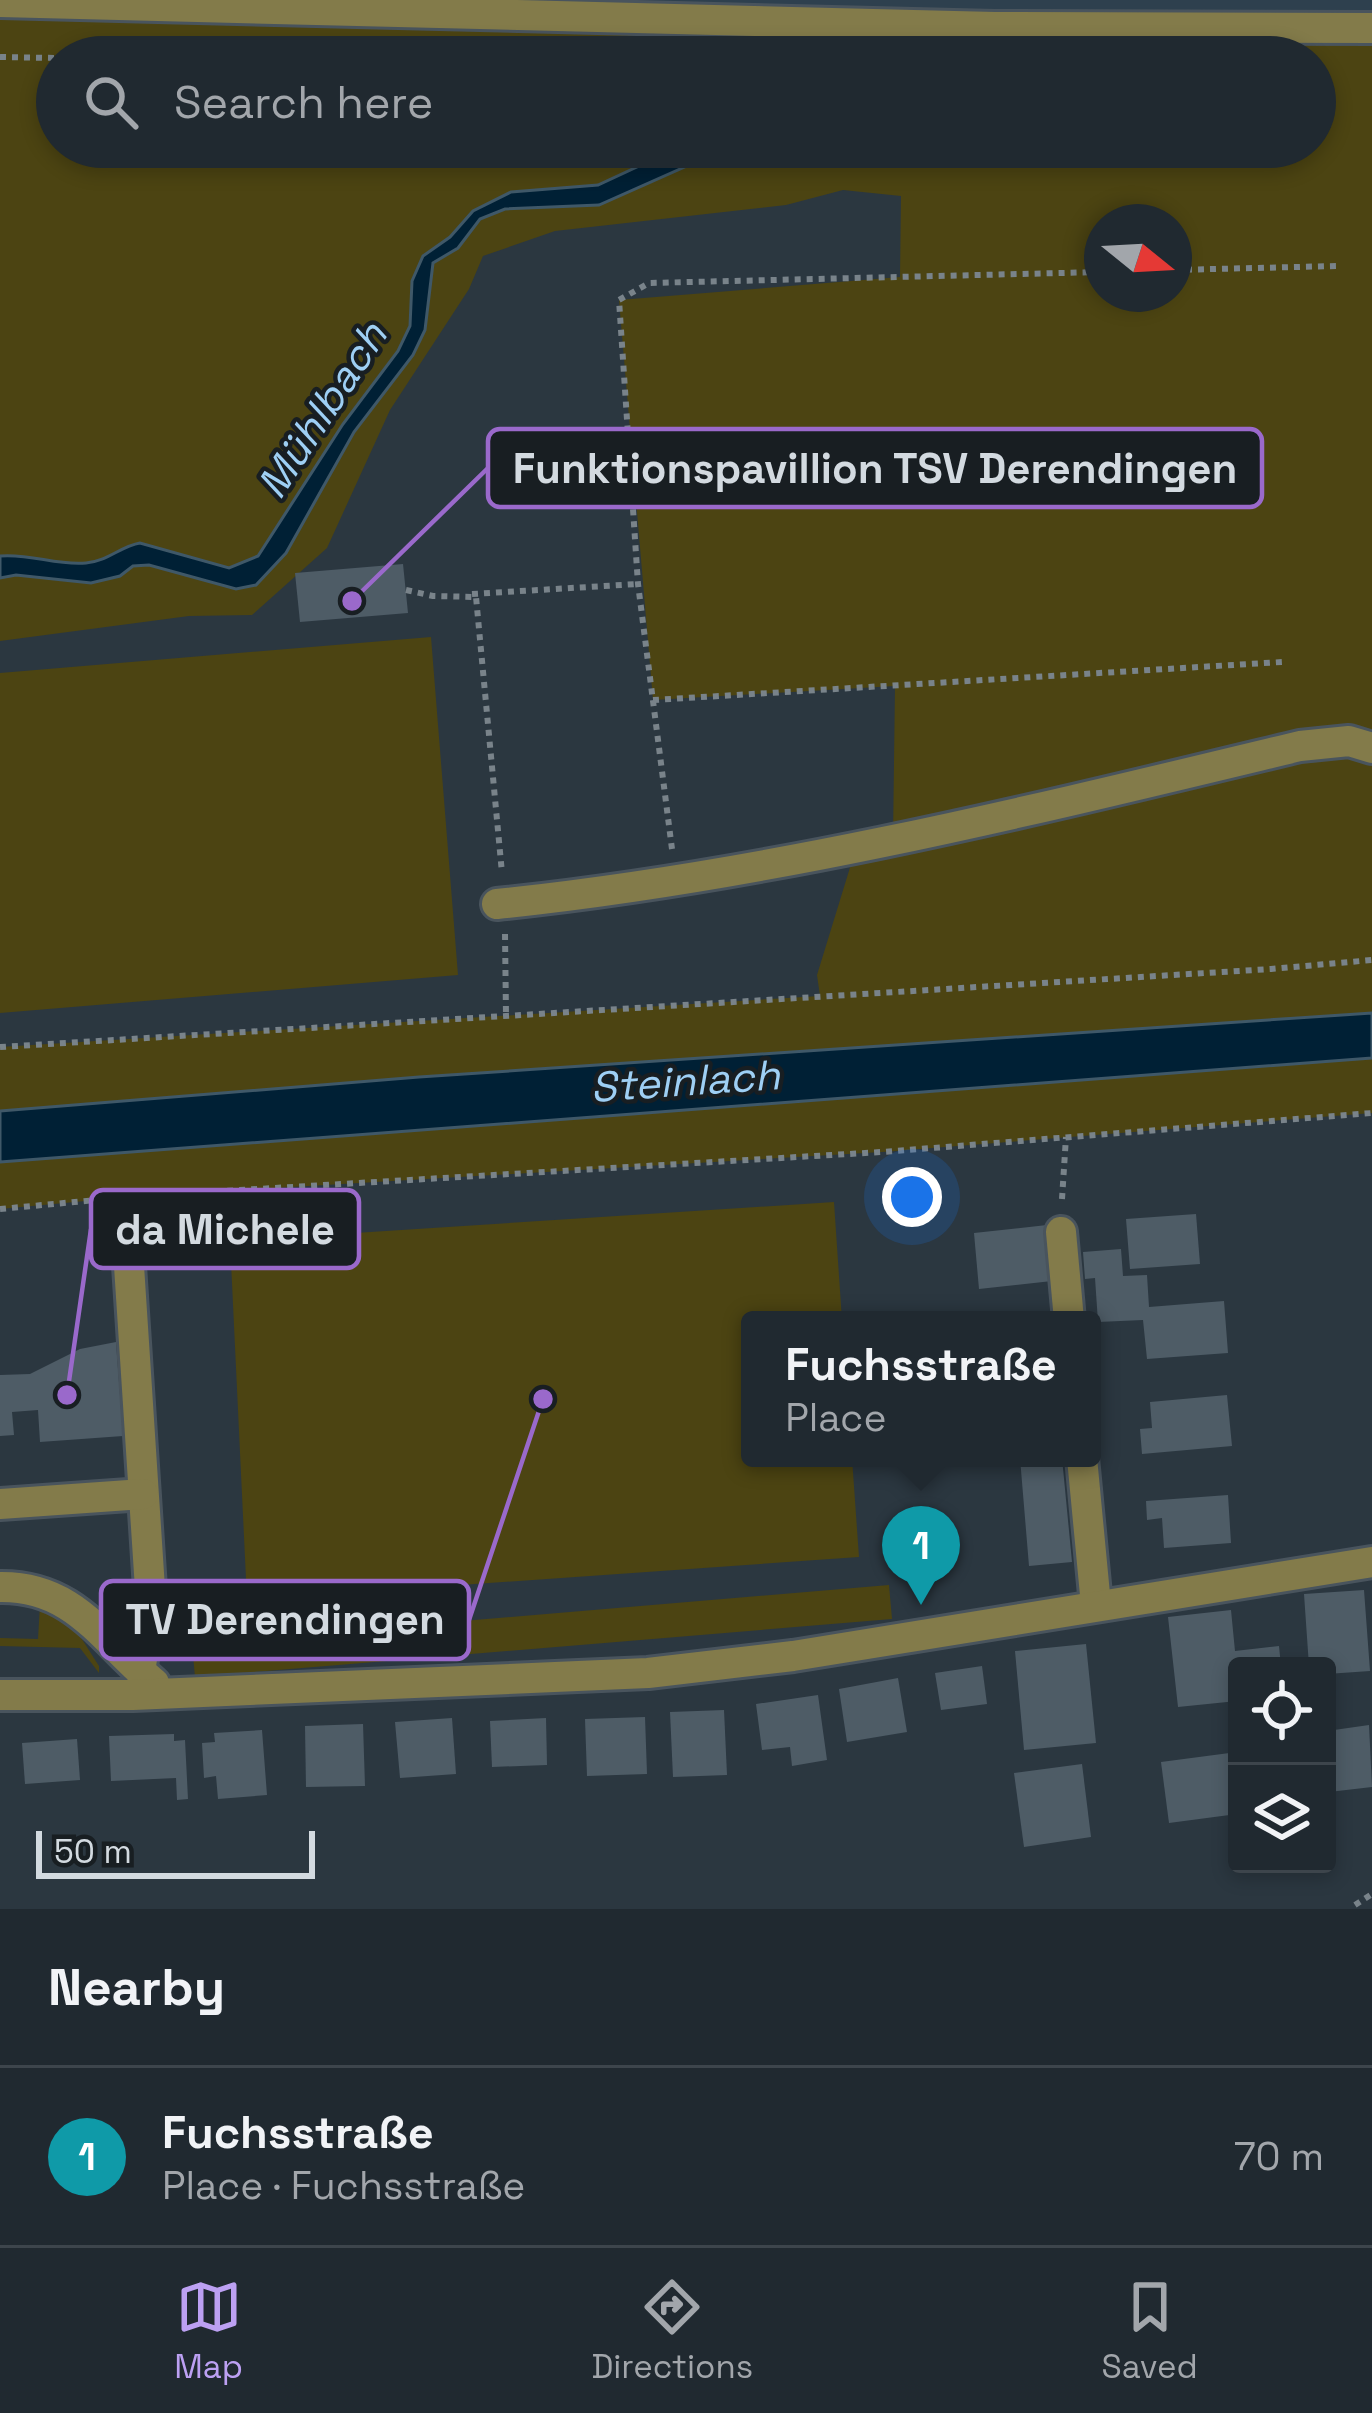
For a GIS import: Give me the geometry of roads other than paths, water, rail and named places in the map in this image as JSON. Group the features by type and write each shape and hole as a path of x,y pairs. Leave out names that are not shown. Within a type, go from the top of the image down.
{"street":[{"path":"0,2 994,27 1372,28"},
{"path":"501,904 674,883 834,853 1300,746 1349,741 1372,748"},
{"path":"1061,1232 1068,1311"},
{"path":"127,1235 151,1604 140,1671"},
{"path":"1083,1467 1096,1605"},
{"path":"0,1504 143,1494"},
{"path":"0,1695 168,1694 649,1673 793,1657 1372,1562"},
{"path":"0,1587 23,1587 60,1598 168,1694"}],"water":[{"path":"635,168 682,168 599,205 505,209 480,219 458,248 433,263 425,330 413,355 354,432 286,553 256,585 236,589 149,565 133,566 120,576 91,583 16,575 0,578 0,556 86,563 140,543 229,568 258,556 343,424 398,351 410,326 412,281 423,256 450,237 473,211 511,192 598,185"},
{"name":"Steinlach","path":"1372,1013 1372,1058 0,1162 0,1111 419,1077"}],"place":[{"name":"Funktionspavillion TSV Derendingen","path":"352,601"},
{"name":"da Michele","path":"67,1395"},
{"name":"TV Derendingen","path":"543,1399"},
{"name":"Fuchsstraße","path":"921,1605"}],"water label":[{"name":"Mühlbach","path":"322,410"}]}
